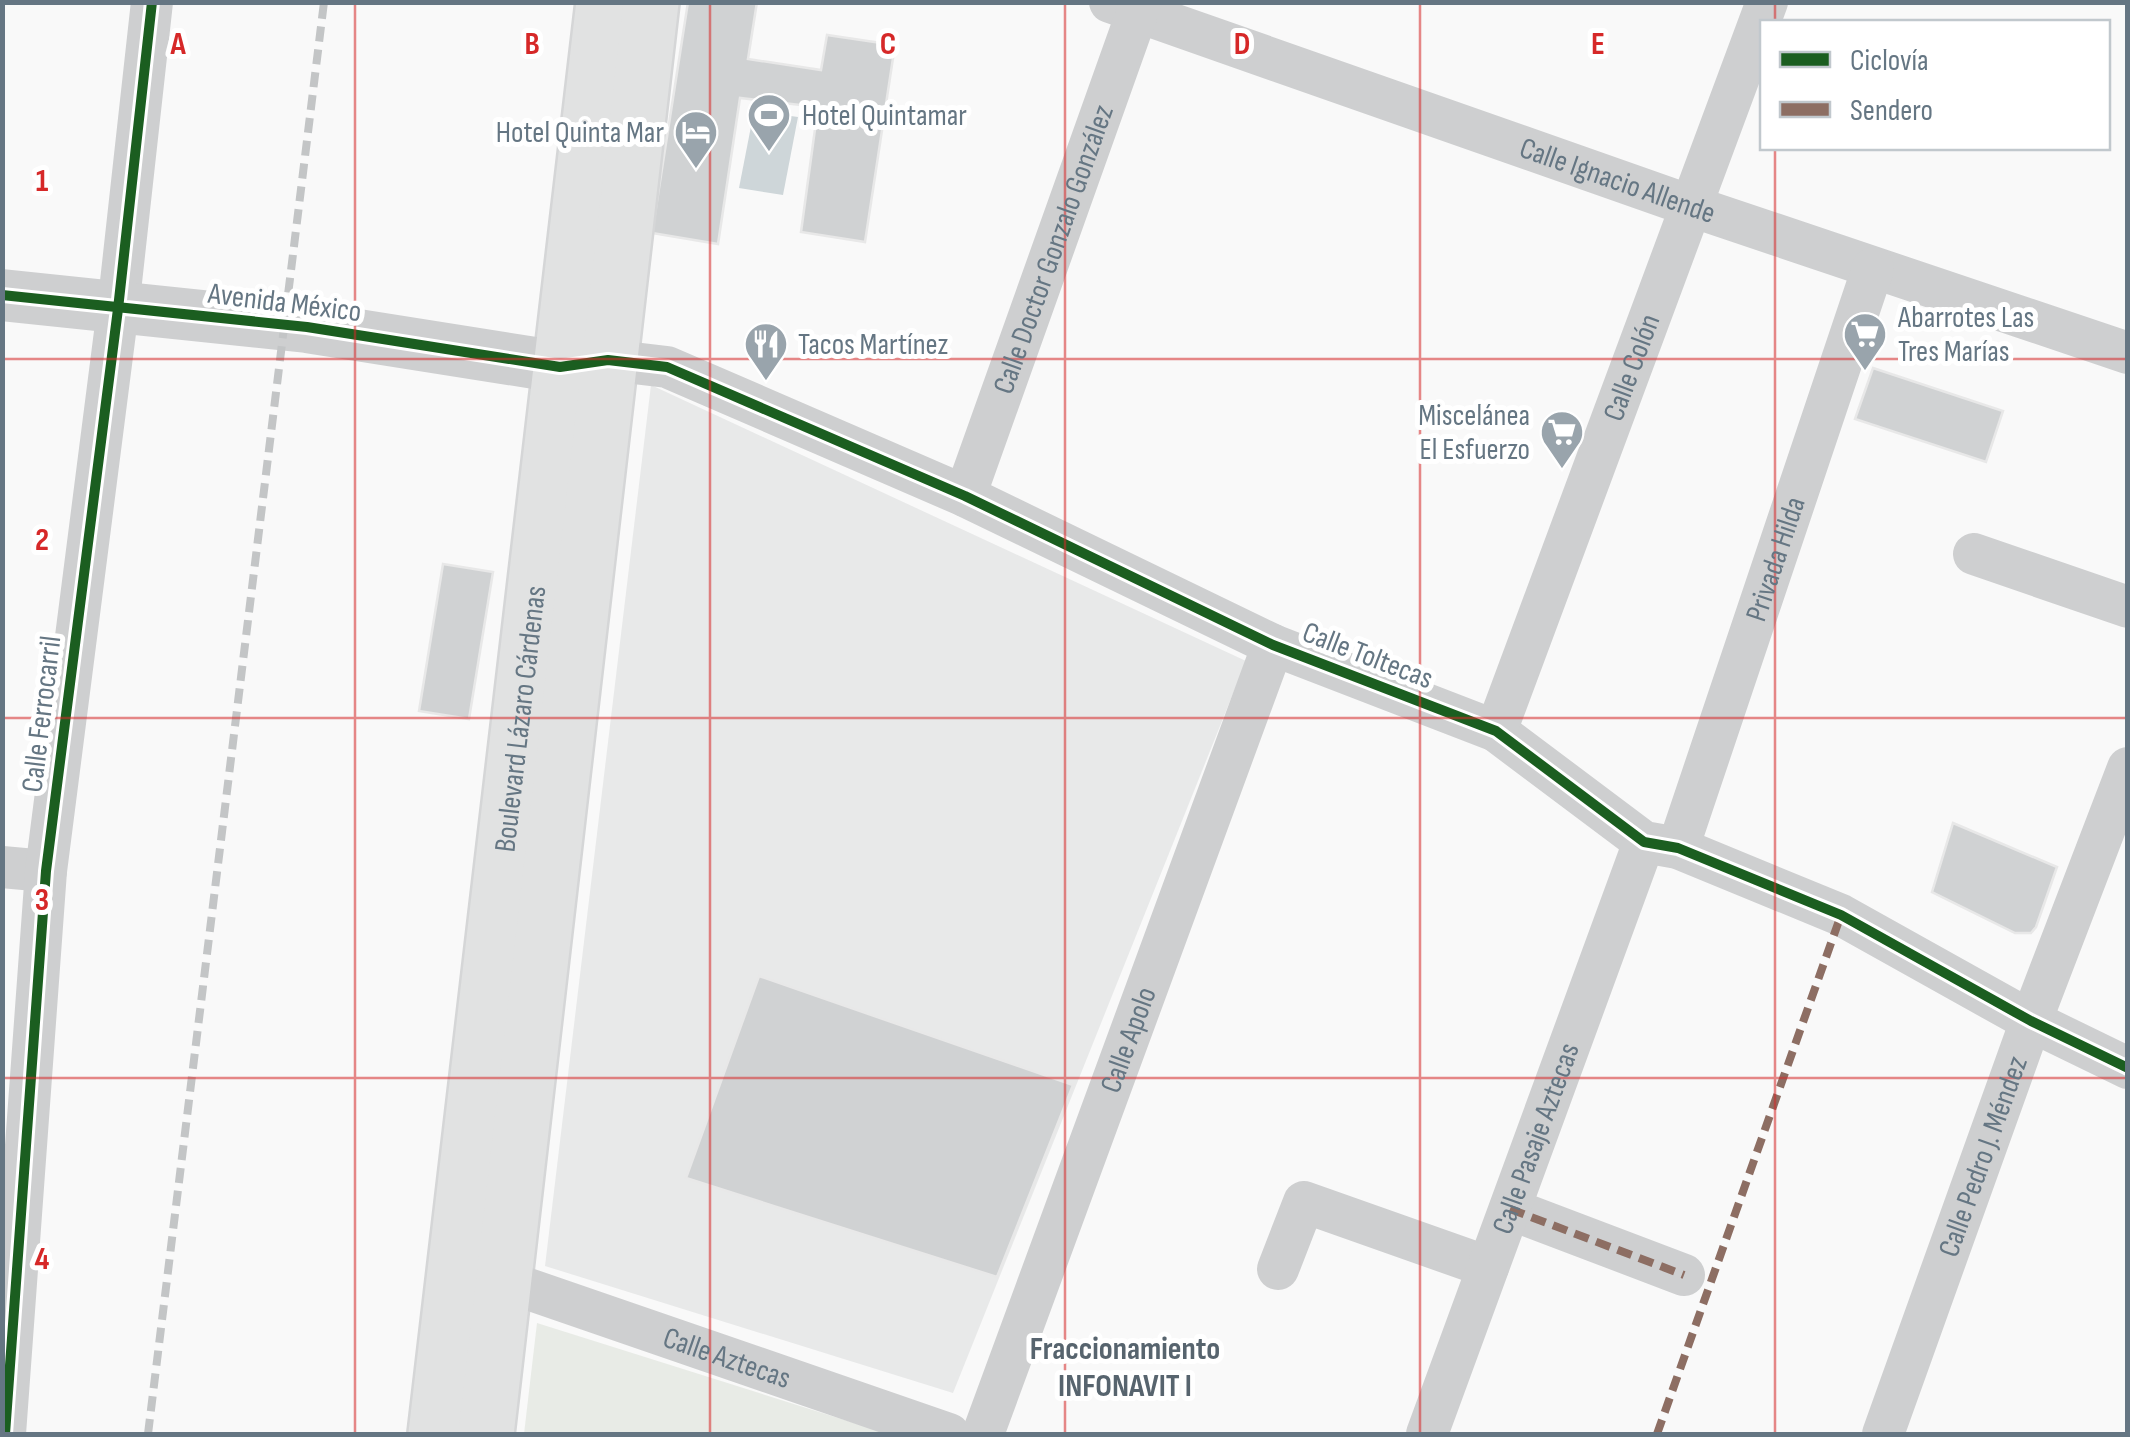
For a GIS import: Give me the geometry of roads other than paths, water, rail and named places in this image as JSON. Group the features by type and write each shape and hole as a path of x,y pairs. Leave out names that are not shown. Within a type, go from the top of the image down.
{"main road":[{"name":"Boulevard Lázaro Cárdenas","path":"486,1434 584,363 604,2"},
{"name":"Boulevard Lázaro Cárdenas","path":"436,1434 584,363 651,2"}],"street":[{"name":"Calle Ferrocarril","path":"5,1434 46,871 118,309 152,2"},
{"name":"Calle Colón","path":"1496,731 1766,2"},
{"name":"Calle Ignacio Allende","path":"1129,6 1691,206 2128,353"},
{"name":"Calle Doctor Gonzalo González","path":"965,496 1129,6"},
{"name":"Privada Hilda","path":"1661,845 1873,268"},
{"name":"Avenida México","path":"2,295 307,327 584,363"},
{"name":"Calle Toltecas","path":"584,363 667,368 965,496 1273,645 1496,731 1661,845 1841,915 2031,1021 2128,1068"},
{"path":"1974,554 2128,606"},
{"name":"Calle Apolo","path":"983,1434 1273,645"},
{"name":"Calle Pedro J. Méndez","path":"1883,1434 2031,1021 2128,768"},
{"name":"Calle Pasaje Aztecas","path":"1427,1434 1510,1209 1661,845"},
{"path":"2,867 46,871"},
{"path":"1278,1269 1304,1202 1488,1267"},
{"path":"1510,1209 1684,1275"},
{"name":"Calle Aztecas","path":"502,1280 950,1434"}],"railway":[{"path":"148,1434 324,2"}],"place":[{"name":"Hotel Quintamar","path":"769,153"},
{"name":"Hotel Quinta Mar","path":"696,170"},
{"name":"Abarrotes Las Tres Marías","path":"1865,372"},
{"name":"Tacos Martínez","path":"766,382"},
{"name":"Miscelánea El Esfuerzo","path":"1562,470"}],"district":[{"name":"Fraccionamiento INFONAVIT I","path":"1125,1366"}]}
